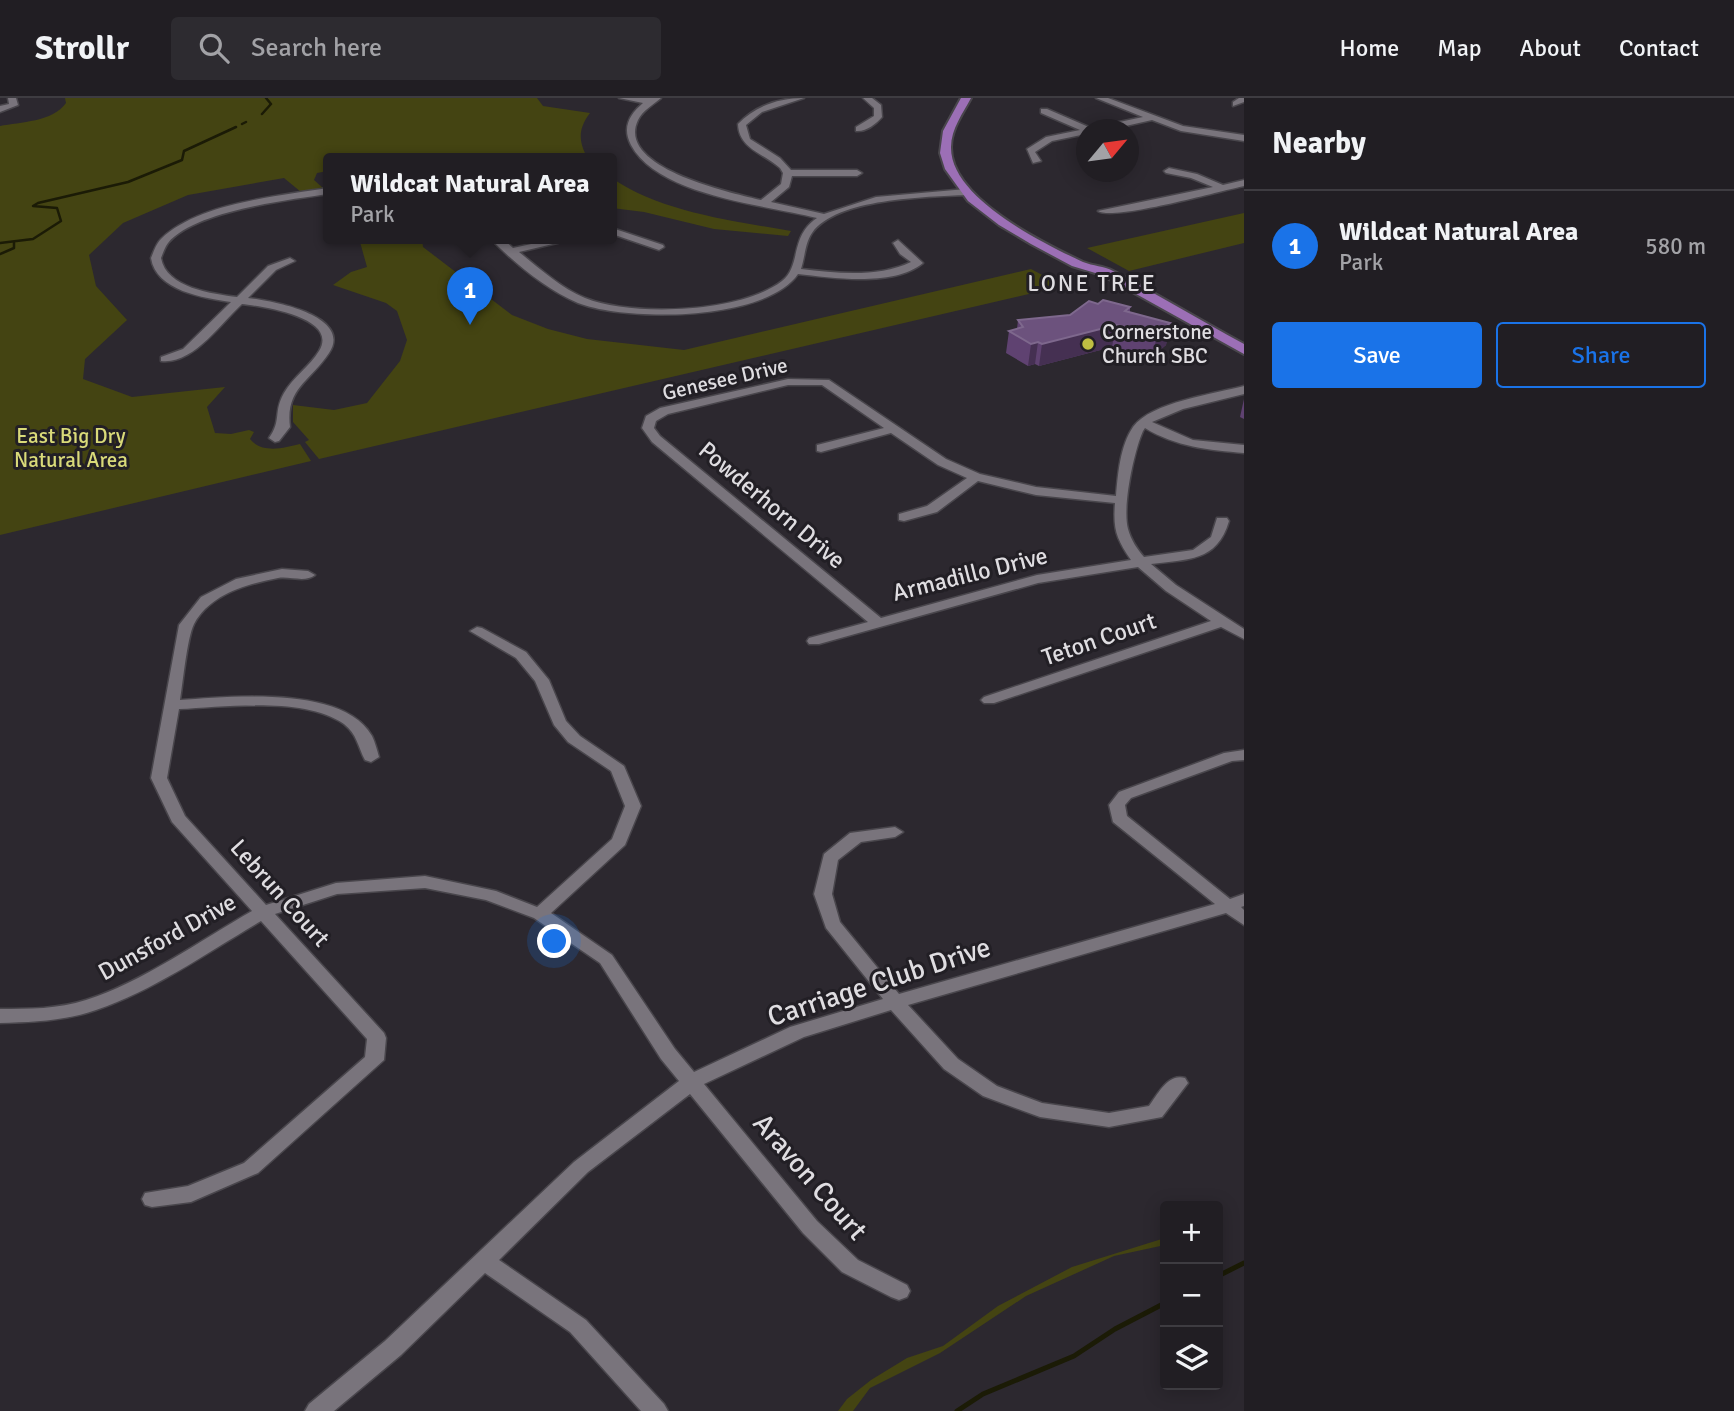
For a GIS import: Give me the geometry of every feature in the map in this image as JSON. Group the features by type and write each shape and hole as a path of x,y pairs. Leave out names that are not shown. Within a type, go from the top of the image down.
{"main road":[{"path":"966,98 948,133 945,147 950,168 966,192 1009,226 1091,271 1105,272 1244,349"},
{"path":"1091,271 1090,275 1244,361"}],"street":[{"path":"0,109 14,105 12,98"},
{"path":"623,98 653,100"},
{"path":"763,203 786,185 788,173 778,161 747,142 742,124 750,114 800,98"},
{"path":"859,129 875,121 879,112 867,98"},
{"path":"1101,98 1150,118 1200,132 1244,138"},
{"path":"653,100 632,120 630,129 632,139 645,159 693,185 825,217"},
{"path":"1044,111 1076,125"},
{"path":"1139,120 1150,118"},
{"path":"1036,161 1030,151 1038,144 1076,134"},
{"path":"1169,171 1194,176 1222,188"},
{"path":"788,173 857,173"},
{"path":"1103,211 1131,209 1244,183"},
{"path":"275,438 284,427 281,408 285,398 325,351 329,342 327,334 322,327 303,314 274,305 197,292 171,280 156,265 156,255 160,246 176,231 215,214 323,192"},
{"path":"503,244 570,294 584,301 642,312 701,309 761,295 785,284 795,271 800,241 805,233 825,217 888,199 966,192"},
{"path":"617,234 659,247"},
{"path":"795,271 853,275 885,273 918,263 898,243"},
{"path":"512,251 545,244"},
{"path":"165,359 187,351 272,268 290,261"},
{"name":"Genesee Drive","path":"650,419 664,411 788,382 810,380 825,382 892,429"},
{"path":"1244,390 1185,406 1143,422 1130,442 1121,500 1121,536 1139,561 1244,635"},
{"name":"Powderhorn Drive","path":"650,419 648,428 656,439 876,621"},
{"path":"1143,422 1171,439 1201,446 1244,449"},
{"path":"821,448 892,429 942,462 976,477 1036,491 1121,500"},
{"path":"904,517 932,509 976,477"},
{"name":"Armadillo Drive","path":"814,641 876,621 1037,579 1197,553 1217,539 1222,521"},
{"name":"Lebrun Court","path":"152,1199 191,1194 251,1168 374,1060 377,1038 178,817 159,778 186,625 206,600 242,582 282,573 308,575"},
{"name":"Teton Court","path":"989,700 1224,621"},
{"path":"477,631 521,655 542,680 559,722 574,739 618,769 633,806 619,841 540,914"},
{"path":"172,705 273,701 317,706 351,723 364,736 371,757"},
{"path":"1244,755 1230,756 1125,795 1116,805 1119,818 1237,904 1244,919"},
{"path":"895,832 856,837 831,858 823,894 832,924 895,1002 951,1064 990,1091 1040,1110 1109,1120 1154,1112 1178,1083"},
{"name":"Dunsford Drive","path":"0,1016 44,1015 89,1006 121,993 265,911 336,889 425,883 490,895 540,914 606,959 668,1054 693,1081"},
{"name":"Carriage Club Drive","path":"317,1411 393,1348 581,1167 693,1081 797,1032 1237,904"},
{"name":"Aravon Court","path":"693,1081 810,1227 850,1266 899,1291"},
{"path":"483,1260 579,1326 656,1411"}],"green space":[{"name":"East Big Dry Natural Area","path":"65,98 537,98 543,106 590,113 583,124 581,135 585,153 323,153 323,172 317,173 314,180 323,188 301,192 284,178 188,195 123,223 89,255 96,286 127,320 85,359 83,379 132,397 225,387 207,407 215,433 231,434 249,430 254,432 250,439 255,444 267,448 300,444 311,461 0,535 0,126 45,118 66,103"},
{"path":"617,181 652,199 698,214 791,231 788,236 714,229 644,212 617,209"},
{"path":"1244,213 1244,243 1129,271 1087,248"},
{"path":"361,244 423,244 423,247 512,315 548,329 587,339 684,350 1031,269 1063,286 319,459 305,442 309,440 293,422 293,405 334,410 367,403 400,361 407,340 397,311 386,303 333,285 351,272 367,267"},
{"path":"1160,1240 1160,1246 1114,1256 1026,1296 940,1353 870,1388 853,1411 838,1411 847,1399 871,1380 907,1358 943,1346 998,1306 1072,1267"}],"building":[{"path":"1103,300 1130,307 1125,311 1170,323 1157,334 1116,325 1042,344 1031,344 1009,331 1023,327 1018,320 1070,315 1089,301 1098,304"}],"waterway":[{"path":"262,114 271,104 266,98"},
{"path":"242,124 246,122"},
{"path":"0,243 33,239 61,221 57,208 33,206 38,203 128,182 182,160 184,151 236,127"},
{"path":"0,254 14,248 14,243"},
{"path":"1223,1274 1244,1263"},
{"path":"957,1411 983,1394 1074,1356 1115,1329 1160,1306"}],"place":[{"name":"Wildcat Natural Area","path":"470,325"},
{"name":"Cornerstone Church SBC","path":"1088,344"}],"district":[{"name":"LONE TREE","path":"1092,283"}]}
